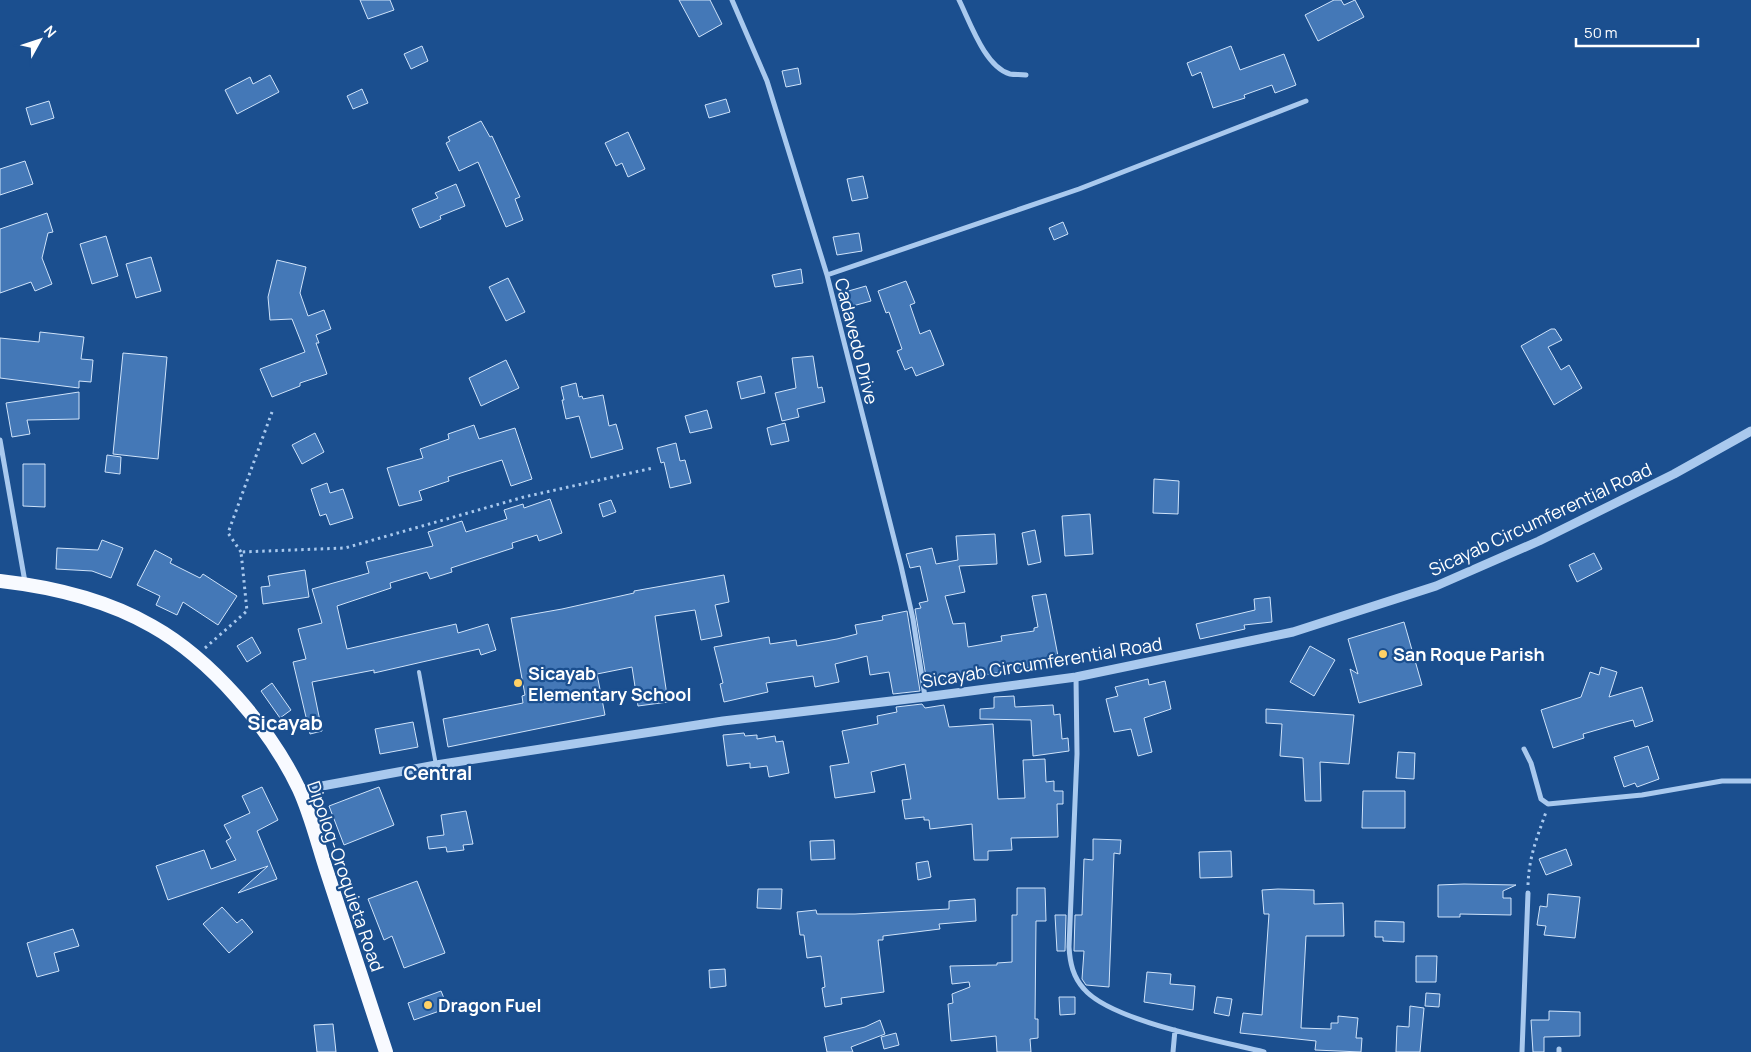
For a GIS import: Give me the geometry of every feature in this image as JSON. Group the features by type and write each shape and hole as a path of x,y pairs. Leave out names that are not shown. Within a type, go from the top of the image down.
{"highway":[{"name":"Dipolog-Oroquieta Road","path":"0,581 54,588 106,604 152,626 195,657 232,692 266,733 300,790 386,1052"}],"street":[{"name":"Cadavedo Drive","path":"732,0 767,82 827,275 901,566 913,619 925,697"},
{"path":"959,0 983,48 993,63 1010,74 1026,74"},
{"path":"827,275 1079,189 1306,101"},
{"name":"Sicayab Circumferential Road","path":"300,790 436,765 722,721 1076,677 1293,632 1436,586 1539,541 1674,474 1751,431"},
{"path":"0,440 26,584"},
{"path":"1076,677 1075,810 1070,889 1070,966 1084,990 1113,1010 1175,1030 1264,1052"},
{"path":"1524,749 1531,763 1540,799 1548,804 1642,795 1722,780 1751,780"},
{"path":"1522,1052 1528,893"},
{"path":"1173,1052 1175,1030"}],"lane":[{"path":"419,672 436,765"}],"path":[{"path":"195,657 247,611 241,552 228,533 272,412"},
{"path":"241,552 345,548 524,497 653,468"},
{"path":"1528,893 1528,862 1548,804"}],"building":[{"path":"360,0 390,0 394,10 368,19"},
{"path":"679,0 710,0 722,24 699,37"},
{"path":"1334,0 1341,0 1344,5 1355,0 1364,17 1318,41 1305,15"},
{"path":"422,46 428,61 411,69 404,54"},
{"path":"1231,46 1240,70 1284,54 1296,85 1275,93 1272,85 1244,95 1245,98 1213,108 1201,72 1192,76 1187,63"},
{"path":"798,68 801,84 786,87 782,71"},
{"path":"270,75 279,92 237,114 225,90 250,77 253,84"},
{"path":"362,89 368,103 353,109 347,96"},
{"path":"726,99 730,112 709,118 705,105"},
{"path":"49,101 54,118 31,125 26,108"},
{"path":"481,121 490,137 492,136 520,197 515,199 523,220 506,227 478,162 459,171 446,143 450,141 448,137"},
{"path":"628,132 645,169 628,177 622,163 616,166 605,143"},
{"path":"25,161 33,184 0,195 0,169"},
{"path":"863,176 868,198 852,201 847,179"},
{"path":"456,184 465,206 440,216 441,219 420,228 412,209 438,198 435,193"},
{"path":"47,213 53,232 48,233 42,258 52,284 35,291 31,282 0,293 0,229"},
{"path":"1063,222 1068,234 1054,240 1049,228"},
{"path":"859,233 862,251 837,255 833,237"},
{"path":"106,236 118,276 92,284 80,244"},
{"path":"151,257 161,291 136,298 126,264"},
{"path":"277,260 306,267 300,293 308,316 324,310 331,329 316,335 319,343 316,343 327,374 300,383 300,386 272,397 260,369 305,352 292,319 270,320 268,297"},
{"path":"801,269 803,283 775,287 772,275"},
{"path":"508,278 525,312 506,321 489,287"},
{"path":"906,281 915,303 910,305 920,334 930,330 944,365 916,376 912,367 905,370 897,351 902,349 889,312 886,313 878,291"},
{"path":"866,286 871,301 849,307 845,292"},
{"path":"1551,329 1555,329 1562,340 1548,347 1561,370 1569,365 1582,388 1554,405 1521,346"},
{"path":"40,332 84,337 81,359 93,360 91,382 79,381 79,388 0,378 0,338 39,342"},
{"path":"123,353 167,357 158,459 113,454"},
{"path":"813,356 818,388 822,387 825,402 797,409 799,417 782,421 775,393 796,388 792,358"},
{"path":"506,360 519,388 481,406 469,378"},
{"path":"761,376 765,393 741,399 737,382"},
{"path":"576,383 579,397 582,396 583,399 603,395 609,426 616,424 623,449 591,458 579,416 566,419 562,400 564,400 561,387"},
{"path":"79,392 79,419 27,420 30,434 12,437 6,403"},
{"path":"707,410 712,428 690,433 685,416"},
{"path":"785,423 789,441 771,445 767,428"},
{"path":"474,425 479,439 515,428 532,479 511,486 502,460 448,477 449,481 419,491 422,500 399,506 387,468 423,458 420,449 449,439 448,434"},
{"path":"315,433 324,452 302,464 292,445"},
{"path":"676,443 680,461 685,460 691,483 670,488 664,462 661,463 657,448"},
{"path":"107,455 121,457 120,474 105,472"},
{"path":"23,464 45,464 45,507 23,506"},
{"path":"1154,479 1179,481 1178,514 1153,513"},
{"path":"327,483 330,493 343,489 353,518 330,525 326,514 320,516 311,489"},
{"path":"550,499 562,533 539,541 537,535 512,543 513,548 451,568 452,572 430,579 427,572 390,583 391,588 337,606 347,649 456,624 458,633 488,624 496,650 481,655 479,649 374,673 374,670 312,682 322,731 310,734 293,662 306,659 298,629 322,623 312,589 369,573 366,562 433,546 428,532 462,521 466,532 507,519 504,510 523,504 524,508"},
{"path":"611,500 616,512 603,517 599,504"},
{"path":"1090,514 1093,554 1065,556 1062,516"},
{"path":"1035,530 1041,562 1028,565 1022,533"},
{"path":"995,534 997,564 959,566 965,592 945,596 953,624 965,623 968,647 1002,641 1001,636 1034,631 1034,628 1038,627 1032,596 1046,594 1058,656 1055,657 1056,663 959,679 944,680 943,675 926,677 915,609 921,608 919,603 928,601 920,566 910,568 906,554 932,548 936,564 958,560 956,536"},
{"path":"102,540 123,548 111,578 92,571 56,569 57,548 98,550"},
{"path":"155,550 172,559 170,563 200,578 203,574 237,596 218,625 183,602 177,615 156,605 160,596 137,585"},
{"path":"1594,553 1602,569 1577,582 1569,565"},
{"path":"305,570 309,597 263,604 261,587 270,586 268,576"},
{"path":"724,575 729,602 715,605 722,636 701,640 695,610 655,616 668,702 638,706 632,667 597,674 605,715 448,747 443,719 523,703 522,696 525,695 511,618 562,609 634,593 634,591"},
{"path":"1270,597 1272,622 1244,625 1245,629 1200,639 1196,624 1255,610 1254,599"},
{"path":"907,611 920,691 893,694 889,672 870,675 867,656 835,664 839,682 815,687 813,676 766,683 768,692 724,702 720,684 723,683 714,647 769,637 770,644 796,640 797,646 837,639 857,634 855,625 883,620 882,616"},
{"name":"San Roque Parish","path":"1404,622 1422,685 1359,703 1350,669 1358,674 1348,639"},
{"path":"252,637 261,653 247,662 237,646"},
{"path":"1310,646 1335,660 1314,696 1290,682"},
{"path":"1601,667 1617,672 1609,697 1642,687 1653,721 1635,727 1633,720 1614,725 1583,734 1584,738 1553,748 1541,710 1581,697 1590,672 1599,675"},
{"path":"1148,679 1149,685 1165,681 1171,709 1144,718 1152,752 1138,756 1131,729 1114,732 1106,699 1118,696 1115,687"},
{"path":"272,683 291,710 280,718 261,691"},
{"path":"1014,696 1015,707 1053,705 1054,715 1060,714 1062,739 1068,738 1069,751 1033,756 1031,720 980,719 980,709 994,708 994,697"},
{"path":"922,704 925,708 944,705 949,727 993,724 998,799 1025,798 1023,760 1045,759 1046,782 1054,781 1054,791 1063,791 1063,804 1057,804 1058,837 1011,838 1012,850 988,851 988,860 974,860 972,824 930,829 929,820 924,820 924,817 905,819 902,800 911,799 905,764 871,772 875,792 835,798 830,766 849,763 842,731 878,724 877,716 897,712 896,707"},
{"path":"1266,709 1354,715 1349,764 1320,762 1321,801 1305,801 1303,758 1280,756 1282,724 1266,723"},
{"path":"413,722 418,747 380,754 375,729"},
{"path":"744,733 745,736 757,735 757,739 775,736 776,742 783,741 789,773 769,777 767,766 750,768 750,763 727,766 723,735"},
{"path":"1648,746 1659,779 1637,787 1635,783 1624,787 1614,757"},
{"path":"1398,752 1415,753 1414,779 1396,778"},
{"path":"262,787 278,820 257,831 277,879 238,893 268,866 168,900 156,866 204,850 211,869 236,860 226,841 231,838 224,825 250,813 242,796"},
{"path":"379,787 394,825 344,845 329,806"},
{"path":"1363,791 1405,791 1405,828 1362,828"},
{"path":"466,811 473,844 463,845 464,850 447,852 446,847 429,849 427,837 444,835 441,815"},
{"path":"1093,839 1121,840 1120,854 1114,853 1109,987 1086,985 1082,979 1084,951 1074,951 1075,915 1082,915 1084,859 1093,860"},
{"path":"834,840 835,859 811,860 810,841"},
{"path":"1566,849 1572,865 1546,875 1539,859"},
{"path":"1231,851 1232,877 1200,878 1199,852"},
{"path":"928,861 931,877 918,880 916,863"},
{"path":"417,881 445,953 404,968 392,936 384,940 368,899"},
{"path":"1438,885 1516,885 1503,891 1503,898 1511,898 1511,915 1460,914 1460,917 1438,917"},
{"path":"1017,888 1045,888 1046,921 1036,921 1035,1019 1038,1019 1038,1038 1030,1039 1031,1052 997,1052 996,1036 951,1041 948,1004 953,1003 952,994 970,987 969,982 952,984 950,966 997,965 997,963 1012,962 1012,915 1017,915"},
{"path":"758,889 782,889 781,909 757,908"},
{"path":"1262,890 1314,890 1314,904 1343,903 1344,936 1306,936 1301,1028 1331,1029 1331,1023 1338,1023 1338,1016 1358,1018 1356,1038 1362,1038 1361,1052 1315,1050 1316,1041 1240,1033 1243,1013 1262,1015 1269,914 1264,914"},
{"path":"1548,894 1580,897 1575,938 1544,935 1546,926 1537,925 1540,906 1547,907"},
{"path":"975,899 976,921 939,924 940,929 883,936 883,940 878,940 884,992 841,998 842,1004 825,1007 822,988 825,987 821,956 807,958 804,935 800,935 797,912 816,910 817,914 855,914 949,909 949,901"},
{"path":"222,907 237,923 242,919 253,932 229,953 203,924"},
{"path":"1055,915 1066,915 1065,951 1057,951"},
{"path":"1375,921 1404,922 1404,942 1383,941 1383,937 1375,937"},
{"path":"73,929 79,946 54,953 59,971 37,977 27,943"},
{"path":"1416,956 1437,956 1436,982 1416,982"},
{"path":"725,969 726,986 710,988 709,970"},
{"path":"1147,972 1171,974 1170,984 1195,986 1193,1010 1144,1002"},
{"name":"Dragon Fuel","path":"441,991 448,1008 414,1020 408,1003"},
{"path":"1426,993 1440,994 1439,1007 1425,1006"},
{"path":"1059,997 1075,997 1075,1014 1060,1015"},
{"path":"1217,997 1232,999 1229,1016 1214,1013"},
{"path":"1410,1006 1424,1008 1420,1052 1396,1052 1397,1026 1409,1027"},
{"path":"1549,1011 1580,1012 1580,1036 1544,1037 1544,1052 1533,1052 1531,1020 1549,1020"},
{"path":"880,1020 885,1034 851,1047 853,1052 827,1052 824,1037 865,1027"},
{"path":"333,1024 336,1052 317,1052 314,1025"},
{"path":"896,1033 899,1045 884,1049 881,1037"}],"place":[{"name":"San Roque Parish","path":"1383,654"},
{"name":"Sicayab Elementary School","path":"518,683"},
{"name":"Dragon Fuel","path":"428,1005"}],"district":[{"name":"Sicayab","path":"285,722"},
{"name":"Central","path":"438,773"}]}
